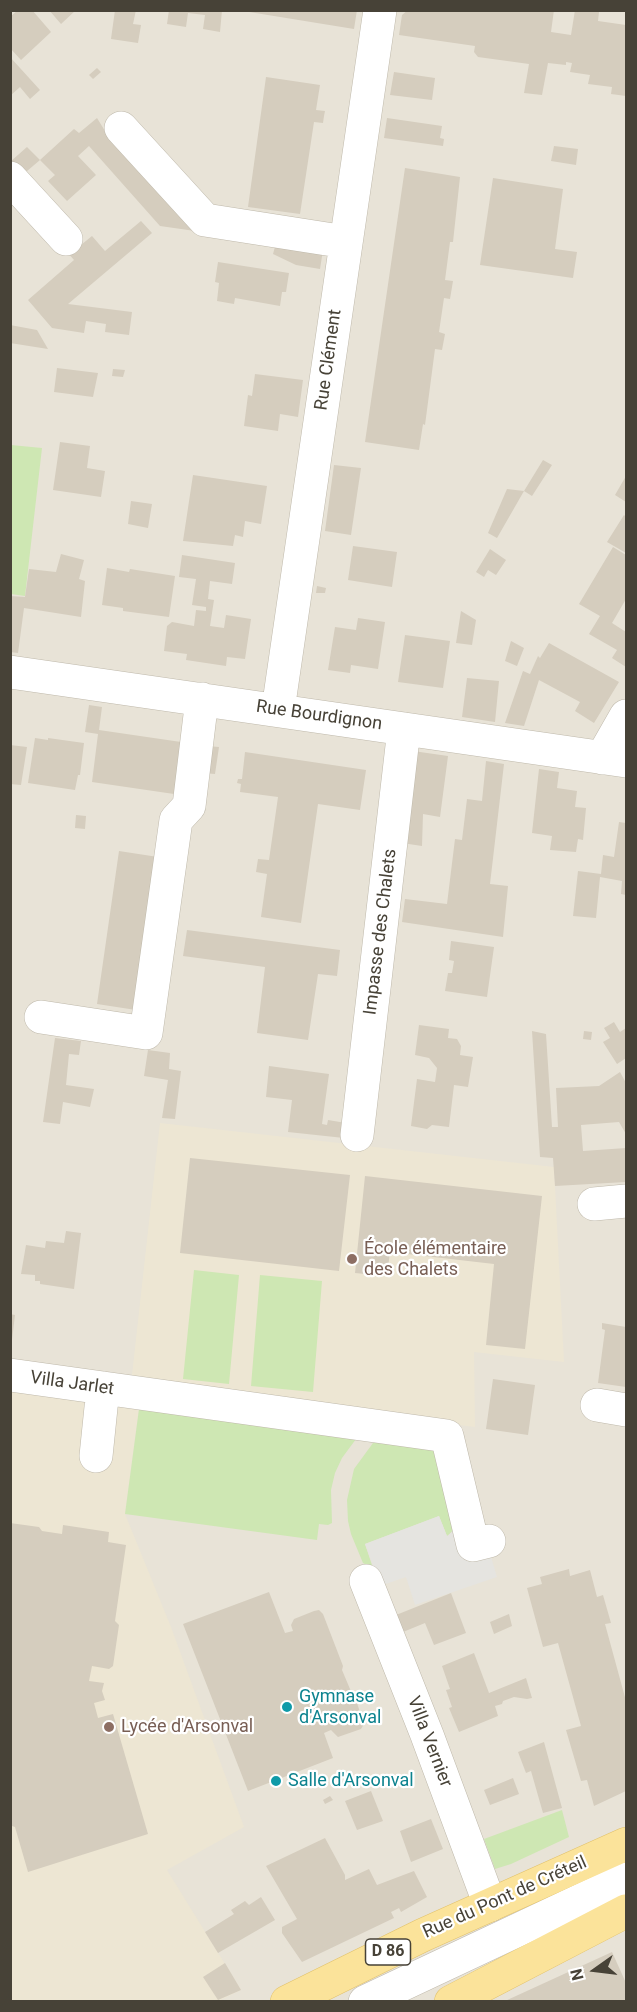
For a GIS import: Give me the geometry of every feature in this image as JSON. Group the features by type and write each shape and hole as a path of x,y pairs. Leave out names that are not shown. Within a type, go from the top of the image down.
{"main road":[{"name":"Rue du Pont de Créteil","path":"287,2001 423,1935 627,1844"},
{"path":"451,2001 627,1911"}],"street":[{"name":"Rue Clément","path":"278,710 380,10"},
{"path":"121,128 205,220 346,242"},
{"path":"10,178 66,239"},
{"name":"Rue Bourdignon","path":"10,672 614,759"},
{"path":"41,1017 146,1033 176,819 189,806 202,699"},
{"path":"614,759 627,716"},
{"name":"Impasse des Chalets","path":"357,1135 404,729"},
{"path":"594,1204 627,1201"},
{"name":"Villa Jarlet","path":"10,1375 447,1436 481,1543"},
{"path":"96,1456 119,1390"},
{"name":"Villa Vernier","path":"366,1581 427,1735 490,1905"},
{"name":"Rue du Pont de Créteil","path":"365,2001 627,1878"}],"shaded area":[{"path":"11,11 626,11 626,2001 11,2001"},
{"name":"École élémentaire des Chalets","path":"160,1123 554,1167 564,1362 474,1352 475,1427 131,1384"},
{"name":"Lycée d'Arsonval","path":"11,1391 139,1409 125,1514 171,1627 244,1827 167,1870 241,1990 216,2002 11,2002"},
{"path":"475,1503 497,1577 415,1605 406,1577 380,1586 365,1544 439,1516 447,1536"}],"green space":[{"path":"11,445 42,448 25,596 11,594"},
{"path":"194,1270 239,1275 229,1384 183,1379"},
{"path":"260,1275 322,1281 313,1392 251,1386"},
{"path":"139,1409 359,1435 342,1458 335,1473 331,1490 332,1523 319,1524 317,1540 125,1514"},
{"path":"379,1438 432,1442 455,1529 447,1536 439,1516 365,1544 372,1565 369,1566 363,1563 351,1534 347,1500 354,1469"},
{"path":"562,1810 569,1837 495,1869 484,1839"}],"building":[{"path":"18,10 32,10 51,32 21,60 10,48 10,17"},
{"path":"49,10 76,10 61,24"},
{"path":"115,10 136,10 133,24 141,25 138,43 111,39"},
{"path":"169,10 222,10 220,32 203,29 205,15 188,13 186,27 167,24"},
{"path":"237,10 357,10 354,29"},
{"path":"408,10 554,10 551,32 571,35 575,10 599,12 598,21 626,25 626,96 611,94 612,87 588,84 590,75 570,72 572,63 566,62 566,65 548,63 542,95 524,93 529,64 478,57 474,52 475,46 399,35 402,15"},
{"path":"10,57 40,90 30,99 20,87 10,96"},
{"path":"97,68 101,72 93,79 89,75"},
{"path":"394,72 435,78 432,100 390,95"},
{"path":"266,77 320,85 316,110 325,111 323,123 314,122 300,214 248,207"},
{"path":"97,118 105,131 195,231 160,226 89,146 78,156 96,175 67,201 48,181 55,175 40,160 74,129 79,133"},
{"path":"387,118 442,126 440,138 444,139 443,146 384,138"},
{"path":"554,146 578,149 576,165 551,161"},
{"path":"27,147 40,160 20,177 10,167 10,162"},
{"path":"405,168 460,177 453,242 450,242 445,280 453,281 450,299 444,298 439,332 445,334 442,350 435,349 425,425 423,424 419,450 365,442"},
{"path":"493,178 563,189 555,249 577,252 573,278 480,265"},
{"path":"141,221 152,233 68,304 132,312 129,335 105,332 106,324 86,321 84,333 52,328 28,300 74,260 62,246 72,236 81,245 92,236 105,251"},
{"path":"276,243 323,250 320,269 296,265 273,254"},
{"path":"218,262 289,273 286,292 282,292 280,306 235,298 234,304 217,301 219,283 215,282"},
{"path":"10,325 37,330 48,349 10,343"},
{"path":"57,368 98,373 93,397 54,392"},
{"path":"113,369 125,370 123,377 112,376"},
{"path":"255,374 303,380 298,417 280,414 278,431 244,426 248,395 252,396"},
{"path":"60,442 90,446 87,468 105,471 101,497 53,490"},
{"path":"543,460 552,465 532,496 524,491"},
{"path":"334,465 361,468 351,535 325,531"},
{"path":"193,475 267,486 261,524 245,521 243,537 235,535 233,546 183,541"},
{"path":"626,476 626,502 615,495"},
{"path":"507,489 524,491 497,538 488,533"},
{"path":"131,501 152,504 148,528 128,524"},
{"path":"624,515 626,517 626,553 607,542"},
{"path":"353,546 397,552 392,587 348,580"},
{"path":"613,547 626,555 626,599 612,623 626,632 626,667 612,658 617,650 589,634 600,616 579,604"},
{"path":"490,549 506,560 496,575 488,570 484,577 476,572"},
{"path":"61,554 84,560 79,579 85,581 81,617 24,608 18,653 10,652 10,596 25,597 29,569 56,572"},
{"path":"182,555 235,563 232,584 210,581 208,599 214,600 210,626 224,628 226,615 251,619 245,659 227,657 226,666 186,660 187,654 164,651 167,626 172,622 194,626 196,610 206,611 206,607 192,605 196,579 179,577"},
{"path":"107,568 175,576 169,617 123,611 123,608 102,605"},
{"path":"317,586 326,588 325,593 316,593"},
{"path":"461,611 476,620 472,645 456,643"},
{"path":"358,618 385,622 378,669 351,665 350,673 328,670 335,627 356,630"},
{"path":"405,635 450,641 443,688 398,682"},
{"path":"511,641 524,648 517,666 505,661"},
{"path":"549,643 619,682 594,723 575,711 580,702 539,680 524,726 505,723 523,671 530,674 538,656 540,658"},
{"path":"467,678 499,681 495,722 462,717"},
{"path":"89,705 102,707 99,730 181,742 174,794 92,782 98,734 85,732"},
{"path":"35,738 84,743 80,775 78,775 75,790 28,783"},
{"path":"10,745 27,747 21,785 10,784"},
{"path":"207,746 219,747 215,774 203,773"},
{"path":"413,751 448,756 440,817 423,814 422,846 402,843"},
{"path":"245,752 366,770 360,810 318,804 301,923 261,917 267,874 256,872 258,859 269,860 278,797 240,792 241,784 237,783 238,779 242,779"},
{"path":"486,761 504,764 490,884 508,886 503,937 402,922 405,899 447,904 455,839 462,840 467,799 482,801"},
{"path":"539,769 559,772 557,788 577,791 575,807 586,808 583,840 578,839 576,852 550,850 552,836 532,833"},
{"path":"76,815 86,816 85,829 75,828"},
{"path":"619,822 626,823 626,895 621,894 622,881 600,877 596,918 573,916 578,871 601,874 603,855 614,857"},
{"path":"119,851 158,857 136,1010 97,1004"},
{"path":"187,930 340,950 337,976 318,974 308,1040 257,1033 265,967 183,956"},
{"path":"451,941 494,947 487,997 445,991 448,973 452,973 454,961 449,960"},
{"path":"614,1022 620,1032 626,1028 626,1058 617,1064 603,1042 610,1038 604,1028"},
{"path":"419,1025 449,1029 448,1038 457,1039 461,1046 460,1055 473,1057 468,1087 454,1085 449,1127 432,1125 427,1129 411,1126 417,1079 435,1082 437,1068 429,1058 415,1055"},
{"path":"532,1031 546,1034 552,1127 558,1127 556,1088 599,1086 620,1072 626,1083 626,1134 619,1122 581,1125 583,1151 626,1148 626,1182 555,1186 553,1158 540,1157"},
{"path":"584,1031 592,1032 591,1040 583,1039"},
{"path":"55,1038 81,1041 79,1055 69,1054 66,1085 94,1089 90,1107 63,1102 60,1124 43,1122"},
{"path":"148,1050 170,1053 169,1069 181,1071 175,1119 162,1118 168,1080 144,1076"},
{"path":"269,1066 329,1074 322,1124 327,1125 328,1120 346,1123 344,1138 288,1132 292,1100 266,1097"},
{"path":"190,1158 350,1175 339,1271 180,1253"},
{"path":"365,1176 542,1196 525,1349 486,1345 494,1264 390,1252 387,1276 355,1273"},
{"path":"66,1231 81,1233 74,1289 40,1284 40,1281 35,1281 35,1275 21,1274 26,1245 45,1248 46,1241 64,1243"},
{"path":"10,1314 15,1315 12,1340 10,1340"},
{"path":"602,1323 626,1327 626,1387 598,1383 605,1330 602,1329"},
{"path":"493,1379 535,1385 528,1435 486,1429"},
{"path":"10,1523 39,1527 42,1531 62,1534 63,1525 109,1532 108,1542 126,1545 115,1621 119,1625 113,1666 109,1669 92,1666 89,1681 104,1683 102,1691 105,1700 94,1703 98,1718 113,1714 148,1834 28,1872 15,1827 10,1821"},
{"path":"569,1569 570,1576 590,1570 597,1597 603,1595 611,1623 605,1624 626,1701 626,1791 594,1806 587,1780 581,1781 566,1730 581,1726 558,1643 543,1647 527,1588 542,1584 540,1577"},
{"name":"Gymnase d'Arsonval","path":"269,1592 285,1633 293,1631 291,1625 294,1619 319,1610 323,1614 364,1724 361,1729 338,1737 331,1730 324,1733 333,1758 248,1791 183,1624"},
{"path":"451,1593 466,1633 434,1645 425,1623 403,1632 396,1615"},
{"path":"509,1614 512,1626 494,1634 490,1622"},
{"path":"474,1653 489,1693 526,1678 532,1698 514,1697 503,1701 502,1704 495,1706 498,1716 459,1732 449,1708 452,1707 446,1690 450,1689 442,1666"},
{"path":"544,1742 562,1808 543,1813 531,1771 526,1773 518,1752"},
{"path":"513,1778 519,1794 490,1805 484,1790"},
{"path":"371,1791 383,1821 357,1830 345,1801"},
{"path":"330,1796 333,1800 325,1804 323,1800"},
{"path":"431,1819 443,1849 411,1862 400,1831"},
{"path":"325,1838 345,1875 345,1880 369,1869 377,1885 414,1871 427,1897 401,1912 399,1908 391,1912 394,1918 302,1962 282,1933 282,1927 297,1919 266,1866"},
{"path":"261,1897 275,1920 218,1953 205,1932 234,1914 231,1910 245,1901 249,1905"},
{"path":"612,1952 626,1983 626,2001 505,2001"},
{"path":"225,1963 241,1990 218,2000 203,1977"}],"place":[{"name":"École élémentaire des Chalets","path":"352,1259"},
{"name":"Gymnase d'Arsonval","path":"287,1707"},
{"name":"Lycée d'Arsonval","path":"109,1727"},
{"name":"Salle d'Arsonval","path":"276,1781"}]}
